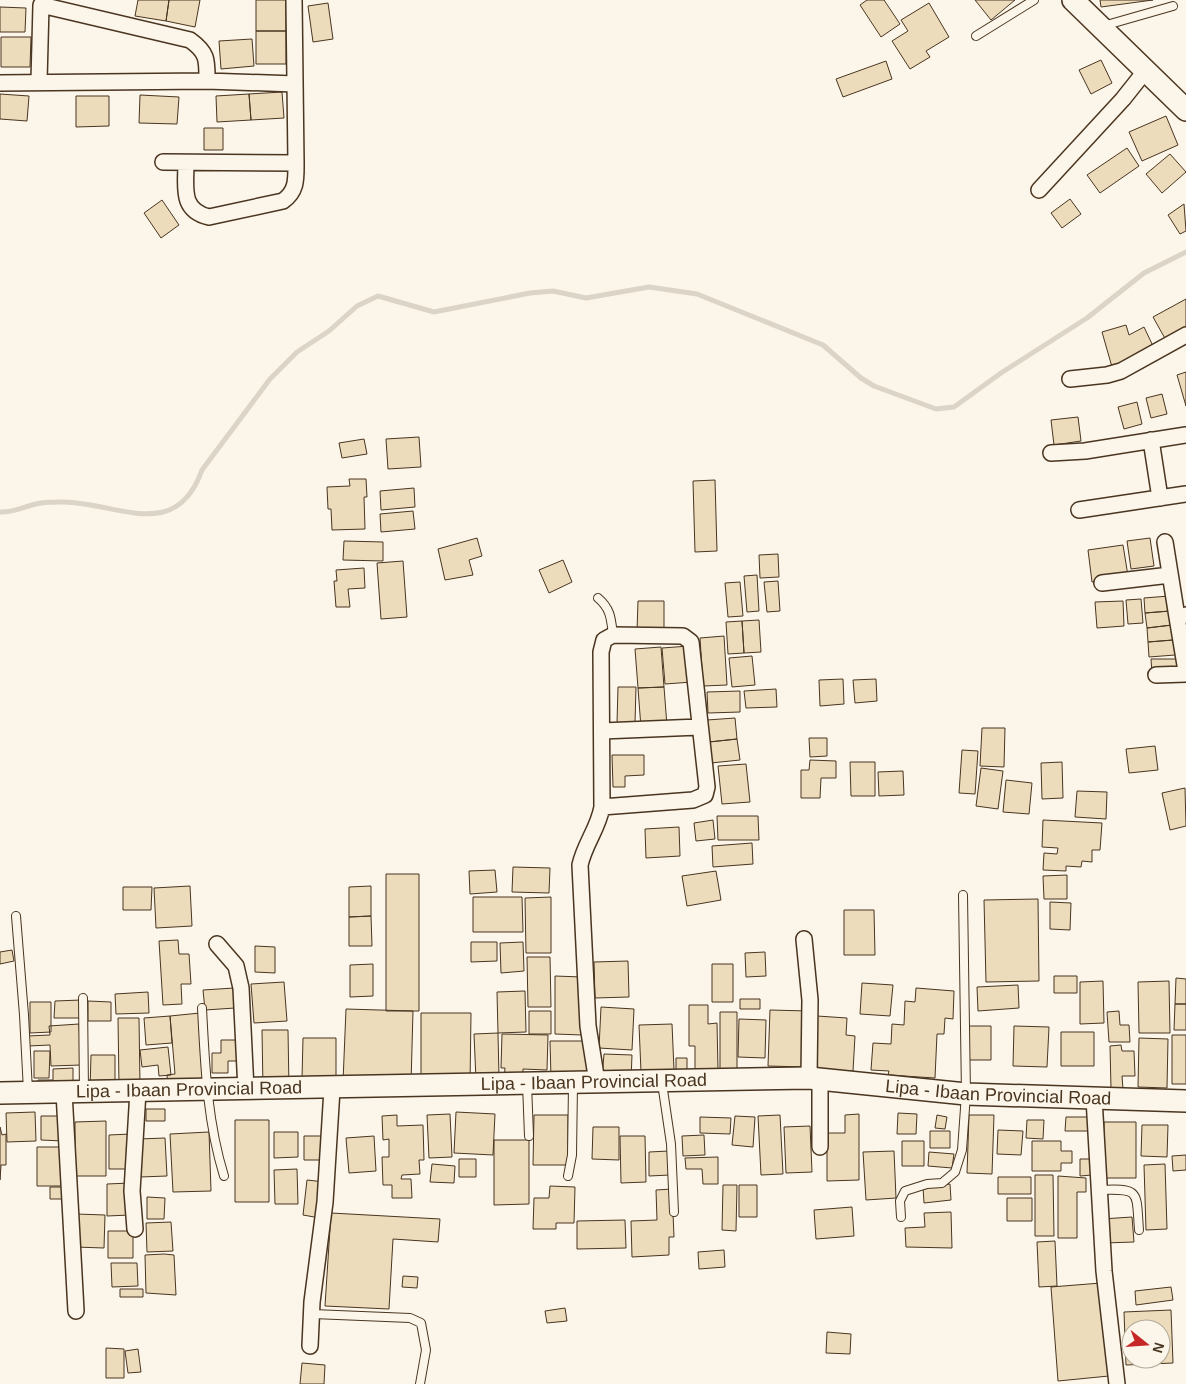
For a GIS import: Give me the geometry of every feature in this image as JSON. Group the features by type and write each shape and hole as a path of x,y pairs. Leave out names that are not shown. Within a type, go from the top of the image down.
{"main road":[{"path":"1073,0 1186,110"},
{"name":"Lipa - Ibaan Provincial Road","path":"0,1093 246,1090 814,1078 966,1094 1186,1101"}],"street":[{"path":"186,163 186,196 189,207 198,214 209,217 283,200 292,194 295,187 296,163 294,0"},
{"path":"39,81 41,2 190,40 201,48 207,59 207,81"},
{"path":"1039,190 1116,106 1146,70"},
{"path":"0,82 207,81 295,84"},
{"path":"163,162 296,163"},
{"path":"1070,379 1107,375 1121,371 1186,336"},
{"path":"1051,452 1085,451 1186,435"},
{"path":"1151,440 1160,498"},
{"path":"1079,510 1186,494"},
{"path":"1156,675 1186,672 1181,616 1170,575 1165,542"},
{"path":"1102,583 1170,575"},
{"path":"597,1082 588,1026 580,865 583,850 599,823 602,807 601,652 604,640 613,635 683,636 688,638 691,642 707,787 705,795 693,800 602,807"},
{"path":"602,731 699,727"},
{"path":"804,938 820,1147"},
{"path":"217,944 236,966 241,988 246,1090"},
{"path":"310,1346 326,1202 332,1088"},
{"path":"135,1230 132,1191 138,1091"},
{"path":"74,1092 76,1311"},
{"path":"1094,1098 1104,1271 1117,1384"}],"lane":[{"path":"976,36 1034,0"},
{"path":"1101,27 1173,6"},
{"path":"598,598 607,605 611,614 613,635"},
{"path":"901,1217 900,1201 906,1191 927,1184 942,1183 955,1172 962,1150 966,1094 963,895"},
{"path":"16,916 28,1092"},
{"path":"74,1092 83,998"},
{"path":"202,1008 207,1090 212,1131 224,1176"},
{"path":"662,1081 671,1144 674,1212"},
{"path":"568,1176 572,1155 573,1083"},
{"path":"527,1084 530,1136"},
{"path":"1099,1190 1124,1189 1131,1191 1136,1196 1139,1230"},
{"path":"313,1314 410,1318 421,1323 426,1350 420,1384"}],"building":[{"path":"138,0 169,0 166,21 135,16"},
{"path":"169,0 200,0 195,27 166,21"},
{"path":"256,0 286,0 286,31 256,31"},
{"path":"867,0 884,0 900,24 881,37 860,5"},
{"path":"975,0 1015,0 991,20"},
{"path":"1100,0 1153,0 1101,7"},
{"path":"328,3 333,39 313,42 308,6"},
{"path":"929,3 949,37 926,51 930,57 910,69 892,41 908,31 901,20"},
{"path":"0,7 26,8 25,32 0,32"},
{"path":"256,31 286,31 286,64 256,64"},
{"path":"1,37 31,37 30,67 1,67"},
{"path":"252,39 254,66 221,69 219,41"},
{"path":"1101,60 1112,83 1091,94 1079,70"},
{"path":"886,61 892,79 843,97 836,79"},
{"path":"282,92 284,118 251,120 249,94"},
{"path":"0,94 29,96 27,121 0,119"},
{"path":"249,94 251,120 217,122 216,96"},
{"path":"140,95 179,97 177,124 139,123"},
{"path":"76,96 109,96 109,126 76,127"},
{"path":"1166,116 1178,145 1142,161 1129,132"},
{"path":"204,128 223,128 223,150 204,150"},
{"path":"1127,148 1139,166 1100,193 1087,175"},
{"path":"1170,154 1186,172 1162,193 1146,174"},
{"path":"1070,199 1081,214 1062,228 1051,213"},
{"path":"162,200 179,225 161,238 144,213"},
{"path":"1184,204 1186,231 1180,234 1168,215"},
{"path":"1186,299 1186,331 1167,342 1153,317"},
{"path":"1126,325 1129,335 1144,327 1153,346 1135,355 1136,360 1112,367 1102,332"},
{"path":"1186,372 1186,406 1177,375"},
{"path":"1162,394 1167,414 1151,418 1146,398"},
{"path":"1137,402 1142,424 1124,429 1118,407"},
{"path":"1078,417 1081,441 1054,445 1051,420"},
{"path":"419,437 421,467 388,469 386,439"},
{"path":"364,439 367,454 342,458 339,443"},
{"path":"349,479 366,479 367,497 364,497 365,529 332,530 331,509 328,509 327,487 350,486"},
{"path":"715,480 717,551 695,552 693,481"},
{"path":"414,488 415,507 381,510 380,491"},
{"path":"413,511 415,529 381,532 380,514"},
{"path":"477,538 482,556 469,560 473,575 445,580 438,549"},
{"path":"1150,538 1154,566 1131,569 1127,541"},
{"path":"344,541 383,542 383,561 343,560"},
{"path":"1123,545 1128,576 1092,582 1088,550"},
{"path":"778,554 779,577 760,578 759,555"},
{"path":"563,560 572,582 549,593 539,570"},
{"path":"403,561 407,617 381,619 377,563"},
{"path":"364,568 365,588 348,589 350,607 336,607 334,581 337,581 336,570"},
{"path":"757,575 759,611 747,612 744,576"},
{"path":"778,581 780,611 767,612 764,582"},
{"path":"740,582 743,616 728,617 725,583"},
{"path":"1169,596 1170,611 1145,613 1144,598"},
{"path":"1141,599 1143,623 1128,624 1126,600"},
{"path":"638,601 664,601 664,631 637,631"},
{"path":"1123,601 1124,626 1097,628 1095,602"},
{"path":"1170,611 1172,625 1147,628 1145,613"},
{"path":"759,620 761,652 744,653 742,621"},
{"path":"742,621 744,653 728,654 726,622"},
{"path":"1172,625 1173,640 1148,642 1147,628"},
{"path":"724,636 727,685 703,686 700,638"},
{"path":"1173,640 1175,655 1149,657 1148,642"},
{"path":"689,646 692,682 665,684 662,648"},
{"path":"661,647 664,687 638,688 635,649"},
{"path":"752,656 755,685 732,687 729,658"},
{"path":"1151,659 1179,659 1179,672 1152,674"},
{"path":"843,679 844,704 820,706 819,680"},
{"path":"876,679 877,701 855,703 853,680"},
{"path":"618,687 636,687 635,723 617,723"},
{"path":"664,687 667,726 641,728 638,688"},
{"path":"776,689 777,707 746,708 744,691"},
{"path":"740,691 740,712 708,713 707,692"},
{"path":"735,718 737,739 709,742 707,720"},
{"path":"982,728 1005,728 1004,767 980,766"},
{"path":"809,738 827,738 827,756 810,757"},
{"path":"737,739 740,760 711,763 709,742"},
{"path":"1155,746 1158,770 1129,773 1126,749"},
{"path":"962,750 978,751 975,794 959,793"},
{"path":"612,755 644,755 644,775 625,776 625,787 613,787"},
{"path":"810,760 836,761 836,778 821,778 820,798 801,798 801,770 809,770"},
{"path":"850,762 875,762 875,796 851,796"},
{"path":"1062,762 1063,798 1042,799 1041,763"},
{"path":"746,764 750,802 722,804 718,766"},
{"path":"981,768 1003,771 998,809 976,806"},
{"path":"903,771 904,795 879,796 878,772"},
{"path":"1006,780 1032,783 1029,814 1003,812"},
{"path":"1185,788 1186,826 1170,830 1162,793"},
{"path":"1077,791 1107,792 1106,819 1075,817"},
{"path":"717,816 758,816 759,840 718,840"},
{"path":"713,820 715,839 696,841 694,823"},
{"path":"1043,820 1102,823 1100,850 1092,850 1092,862 1082,861 1081,867 1066,866 1066,871 1043,870 1044,853 1057,854 1058,848 1042,847"},
{"path":"679,827 680,856 646,858 645,829"},
{"path":"752,843 753,864 713,867 712,846"},
{"path":"513,867 550,868 549,893 512,892"},
{"path":"495,870 497,892 470,894 469,871"},
{"path":"716,871 721,900 687,906 682,876"},
{"path":"386,874 419,874 419,1011 386,1011"},
{"path":"1067,875 1067,899 1044,899 1043,876"},
{"path":"190,886 192,926 156,928 154,888"},
{"path":"371,886 371,916 349,917 349,887"},
{"path":"123,887 152,887 151,910 123,910"},
{"path":"473,897 522,897 523,932 473,932"},
{"path":"551,897 551,953 526,953 525,898"},
{"path":"1038,899 1039,981 986,982 984,900"},
{"path":"1050,902 1071,903 1070,930 1050,929"},
{"path":"844,910 874,910 875,955 844,955"},
{"path":"371,916 372,946 349,946 349,917"},
{"path":"178,940 179,954 189,954 191,984 181,984 182,1004 163,1005 159,941"},
{"path":"471,942 497,942 497,961 471,962"},
{"path":"523,942 524,971 501,973 500,943"},
{"path":"255,946 275,947 275,973 255,972"},
{"path":"12,950 14,961 0,964 0,952"},
{"path":"765,952 766,976 746,977 745,953"},
{"path":"527,957 550,957 551,1007 528,1007"},
{"path":"628,961 629,997 595,998 594,962"},
{"path":"373,964 373,996 350,997 350,965"},
{"path":"712,964 733,964 733,1002 712,1002"},
{"path":"555,976 582,977 582,1035 555,1034"},
{"path":"1054,976 1077,976 1077,993 1054,993"},
{"path":"1176,978 1186,979 1186,1004 1175,1004"},
{"path":"1103,981 1104,1023 1080,1024 1080,982"},
{"path":"1169,981 1170,1033 1139,1033 1138,982"},
{"path":"284,982 287,1021 254,1023 251,984"},
{"path":"862,983 893,985 890,1016 860,1014"},
{"path":"1018,985 1019,1008 978,1011 977,987"},
{"path":"234,988 235,1008 205,1010 203,990"},
{"path":"916,988 954,991 953,1019 945,1018 944,1034 937,1034 935,1078 888,1075 889,1071 871,1070 873,1043 891,1044 892,1024 904,1025 905,1001 915,1002"},
{"path":"525,991 526,1032 498,1033 497,992"},
{"path":"148,992 149,1013 116,1014 115,994"},
{"path":"740,999 760,999 760,1009 740,1009"},
{"path":"81,1000 81,1018 54,1018 55,1001"},
{"path":"88,1001 111,1002 111,1021 88,1021"},
{"path":"30,1002 51,1002 51,1032 30,1033"},
{"path":"1175,1004 1186,1004 1186,1030 1174,1030"},
{"path":"689,1005 708,1005 708,1024 717,1023 718,1070 695,1071 695,1046 689,1046"},
{"path":"601,1007 634,1009 632,1050 599,1048"},
{"path":"346,1009 413,1011 411,1084 343,1082"},
{"path":"770,1010 808,1011 806,1067 768,1066"},
{"path":"529,1011 551,1011 551,1034 529,1034"},
{"path":"1119,1011 1120,1025 1129,1025 1130,1042 1109,1042 1107,1012"},
{"path":"720,1012 737,1012 737,1071 720,1071"},
{"path":"200,1013 203,1086 168,1089 167,1075 175,1074 170,1016"},
{"path":"421,1013 471,1013 470,1085 421,1085"},
{"path":"170,1016 172,1043 146,1045 144,1018"},
{"path":"817,1016 847,1018 846,1035 855,1036 853,1071 814,1069"},
{"path":"118,1018 139,1018 140,1086 119,1086"},
{"path":"739,1019 766,1020 765,1058 738,1057"},
{"path":"79,1024 81,1065 51,1066 50,1045 28,1046 27,1036 50,1035 49,1026"},
{"path":"672,1024 674,1070 641,1072 639,1025"},
{"path":"968,1026 991,1026 991,1060 968,1060"},
{"path":"1014,1026 1049,1027 1047,1067 1013,1066"},
{"path":"262,1030 288,1030 289,1089 263,1089"},
{"path":"1061,1032 1094,1032 1094,1066 1061,1066"},
{"path":"498,1033 499,1078 476,1080 474,1034"},
{"path":"502,1034 548,1035 547,1070 523,1069 523,1082 504,1081 505,1068 501,1068"},
{"path":"1172,1035 1186,1035 1186,1084 1172,1084"},
{"path":"303,1038 336,1038 336,1079 302,1079"},
{"path":"1139,1038 1168,1039 1167,1088 1138,1087"},
{"path":"221,1040 238,1040 238,1061 228,1061 228,1073 212,1073 212,1053 221,1053"},
{"path":"550,1041 589,1041 589,1077 551,1078"},
{"path":"1121,1045 1122,1051 1134,1051 1135,1076 1122,1076 1123,1089 1111,1089 1110,1046"},
{"path":"168,1047 171,1075 159,1076 158,1065 142,1067 140,1050"},
{"path":"34,1051 50,1051 49,1078 34,1078"},
{"path":"604,1054 632,1055 631,1080 602,1078"},
{"path":"91,1055 115,1055 115,1090 90,1090"},
{"path":"676,1058 687,1058 687,1073 676,1073"},
{"path":"73,1068 73,1081 60,1081 60,1091 38,1092 38,1080 53,1080 53,1069"},
{"path":"146,1109 165,1109 165,1121 146,1121"},
{"path":"35,1112 36,1141 7,1142 6,1113"},
{"path":"456,1112 495,1114 493,1155 454,1153"},
{"path":"898,1113 917,1114 916,1134 897,1134"},
{"path":"450,1114 452,1157 429,1158 427,1115"},
{"path":"859,1114 859,1180 827,1181 827,1133 845,1133 845,1115"},
{"path":"397,1115 397,1126 423,1125 424,1160 419,1160 420,1174 402,1175 401,1179 411,1179 412,1198 392,1198 392,1185 383,1185 382,1157 389,1157 389,1139 383,1140 382,1116"},
{"path":"534,1115 568,1115 568,1165 533,1165"},
{"path":"780,1115 783,1174 761,1175 758,1116"},
{"path":"937,1115 947,1117 945,1129 935,1128"},
{"path":"969,1115 994,1115 992,1174 967,1173"},
{"path":"41,1116 63,1116 63,1141 41,1140"},
{"path":"735,1116 755,1117 753,1147 732,1145"},
{"path":"700,1117 731,1118 730,1134 700,1133"},
{"path":"1066,1117 1088,1117 1088,1131 1065,1131"},
{"path":"235,1120 269,1120 269,1202 235,1202"},
{"path":"1027,1120 1044,1120 1043,1139 1026,1138"},
{"path":"106,1121 106,1176 75,1176 75,1122"},
{"path":"1104,1122 1136,1122 1136,1178 1104,1178"},
{"path":"1142,1125 1168,1125 1167,1157 1141,1156"},
{"path":"810,1126 812,1172 786,1173 784,1127"},
{"path":"0,1127 2,1135 6,1134 6,1165 1,1165 0,1180"},
{"path":"593,1127 619,1127 619,1160 592,1159"},
{"path":"998,1130 1023,1131 1021,1155 997,1154"},
{"path":"930,1131 950,1131 950,1148 930,1148"},
{"path":"209,1132 211,1191 173,1192 170,1134"},
{"path":"274,1132 298,1132 298,1157 274,1158"},
{"path":"131,1134 132,1169 109,1169 109,1135"},
{"path":"704,1135 705,1155 683,1156 682,1136"},
{"path":"304,1136 327,1136 327,1160 304,1160"},
{"path":"374,1136 376,1171 349,1173 346,1138"},
{"path":"620,1136 645,1136 646,1182 621,1183"},
{"path":"165,1138 167,1176 140,1177 139,1139"},
{"path":"494,1140 529,1140 529,1204 494,1205"},
{"path":"902,1141 924,1141 924,1166 902,1166"},
{"path":"1032,1141 1061,1141 1061,1151 1072,1151 1072,1163 1061,1163 1061,1171 1032,1171"},
{"path":"37,1147 64,1147 65,1186 37,1186"},
{"path":"669,1151 670,1175 649,1176 649,1152"},
{"path":"894,1151 896,1198 866,1200 863,1152"},
{"path":"929,1152 954,1154 952,1168 928,1166"},
{"path":"1186,1155 1186,1170 1173,1171 1172,1156"},
{"path":"718,1157 718,1184 703,1184 702,1169 686,1169 685,1158"},
{"path":"459,1159 476,1159 476,1177 459,1177"},
{"path":"1080,1159 1092,1159 1092,1175 1080,1176"},
{"path":"432,1164 455,1166 454,1183 430,1182"},
{"path":"1165,1164 1167,1229 1146,1230 1144,1165"},
{"path":"297,1169 298,1204 275,1204 274,1170"},
{"path":"1035,1175 1053,1175 1054,1236 1035,1236"},
{"path":"1058,1176 1086,1178 1086,1192 1077,1192 1077,1238 1058,1238"},
{"path":"998,1177 1031,1177 1031,1194 998,1194"},
{"path":"307,1180 325,1182 320,1218 303,1215"},
{"path":"130,1183 130,1215 107,1216 107,1184"},
{"path":"950,1184 951,1200 924,1203 923,1187"},
{"path":"723,1185 737,1185 736,1231 722,1230"},
{"path":"739,1185 757,1185 757,1217 739,1217"},
{"path":"550,1186 575,1187 574,1223 556,1223 556,1229 533,1229 534,1198 549,1198"},
{"path":"50,1187 67,1187 66,1199 50,1199"},
{"path":"672,1189 674,1237 669,1237 669,1255 632,1257 631,1221 657,1220 656,1190"},
{"path":"147,1197 165,1198 164,1219 147,1219"},
{"path":"1007,1198 1032,1198 1032,1221 1007,1221"},
{"path":"852,1207 854,1236 816,1239 814,1210"},
{"path":"951,1212 952,1248 906,1247 905,1228 925,1227 924,1213"},
{"path":"331,1213 440,1219 438,1242 393,1239 389,1309 325,1306"},
{"path":"76,1214 105,1215 104,1248 75,1247"},
{"path":"1132,1217 1134,1242 1104,1243 1102,1219"},
{"path":"625,1220 626,1248 577,1249 577,1221"},
{"path":"171,1222 173,1251 147,1252 146,1223"},
{"path":"108,1231 133,1231 133,1258 108,1258"},
{"path":"1055,1241 1057,1286 1039,1287 1037,1242"},
{"path":"724,1250 725,1267 699,1269 698,1252"},
{"path":"145,1255 174,1255 176,1295 146,1293"},
{"path":"111,1263 137,1263 138,1286 112,1287"},
{"path":"403,1276 418,1277 417,1288 402,1287"},
{"path":"1101,1283 1109,1376 1058,1381 1051,1287"},
{"path":"1171,1287 1173,1300 1136,1305 1135,1291"},
{"path":"120,1289 143,1289 143,1297 120,1297"},
{"path":"565,1308 567,1321 547,1323 545,1311"},
{"path":"1171,1310 1173,1363 1171,1363 1171,1319 1124,1319 1124,1312"},
{"path":"827,1332 851,1334 850,1354 826,1353"},
{"path":"106,1348 124,1349 124,1378 106,1378"},
{"path":"138,1349 141,1372 128,1373 125,1351"},
{"path":"302,1363 325,1365 324,1384 300,1384"}],"waterway":[{"path":"0,512 52,502 84,504 144,514 161,512 177,506 191,492 202,470 270,379 297,352 329,331 357,306 378,296 434,312 530,293 553,291 586,298 649,287 697,294 823,345 861,378 874,386 936,409 954,407 1001,373 1087,318 1144,273 1186,252"}]}
